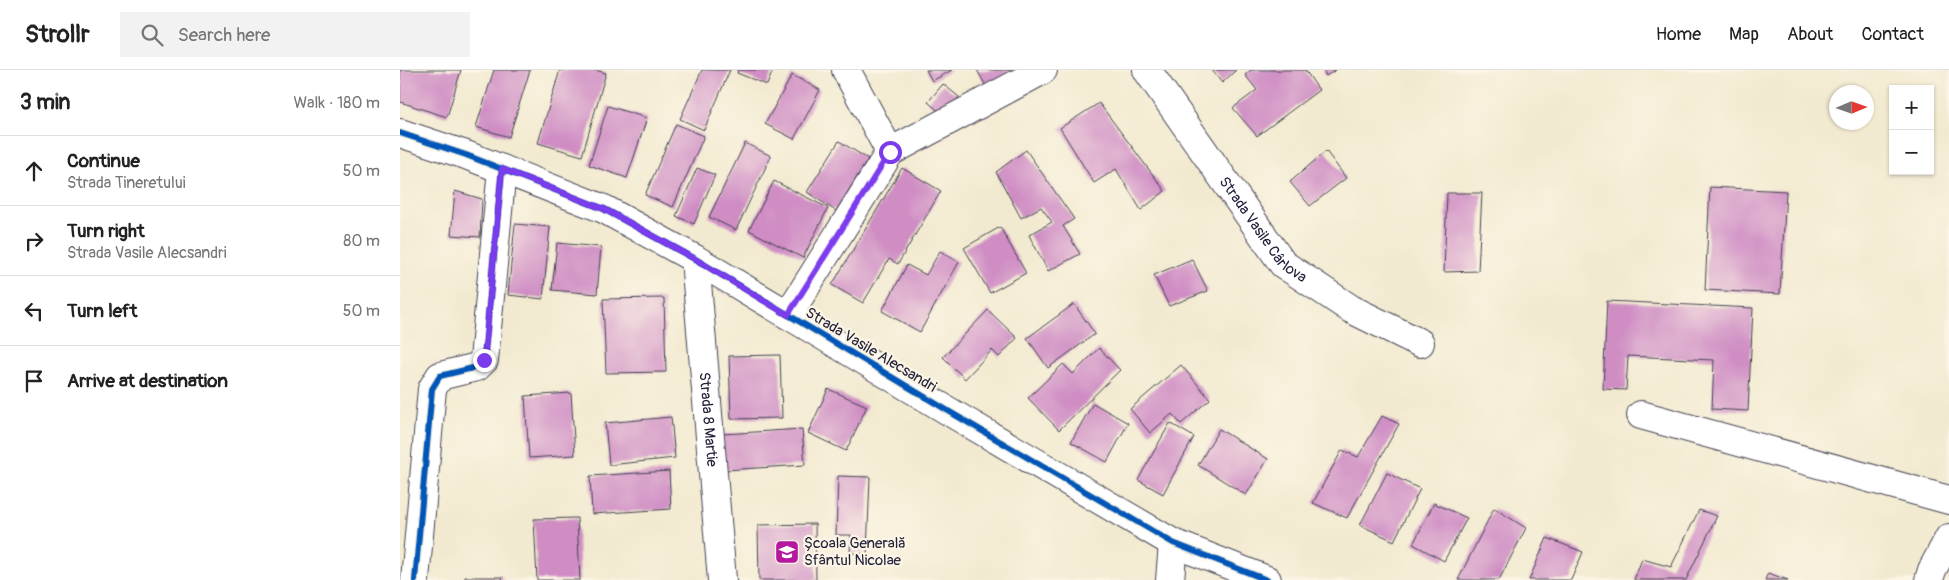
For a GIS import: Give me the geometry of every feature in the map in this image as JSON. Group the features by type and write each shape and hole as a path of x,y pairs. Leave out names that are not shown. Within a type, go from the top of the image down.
{"street":[{"path":"846,70 890,152"},
{"path":"788,315 890,152 1043,70"},
{"name":"Strada Vasile Cârlova","path":"1146,70 1282,264 1351,310 1420,343"},
{"name":"Strada Vasile Alecsandri","path":"400,133 502,169 604,209 695,259 1173,543 1267,580"},
{"path":"415,580 432,389 440,376 476,367 484,360 502,169"},
{"name":"Strada 8 Martie","path":"695,259 722,580"},
{"path":"1641,415 1949,500"},
{"path":"1929,580 1932,570 1949,538"},
{"path":"1170,580 1173,543"}],"building":[{"path":"400,70 461,70 447,117 400,102"},
{"path":"494,70 530,70 509,137 476,127"},
{"path":"560,70 595,70 606,73 582,156 538,143"},
{"path":"702,70 730,70 704,130 680,119"},
{"path":"738,70 773,70 767,85 737,73"},
{"path":"926,70 952,70 932,81"},
{"path":"977,70 1015,70 987,88"},
{"path":"1212,70 1236,70 1222,83"},
{"path":"1251,70 1305,70 1319,90 1257,136 1233,108 1257,90 1245,75"},
{"path":"1323,70 1336,70 1326,76"},
{"path":"792,75 820,90 794,139 765,124"},
{"path":"943,84 959,97 943,115 928,102"},
{"path":"1099,103 1165,191 1141,210 1116,169 1094,183 1060,128"},
{"path":"608,106 647,118 627,178 589,165"},
{"path":"676,124 704,136 673,207 645,195"},
{"path":"839,141 868,159 836,211 807,192"},
{"path":"745,143 771,156 736,230 709,217"},
{"path":"1026,150 1074,219 1063,226 1080,254 1048,271 1029,235 1052,222 1041,207 1021,218 996,172"},
{"path":"1326,151 1346,178 1310,206 1290,182"},
{"path":"697,168 715,175 694,224 676,216"},
{"path":"902,168 941,191 898,264 889,259 863,303 832,285"},
{"path":"774,181 828,208 803,258 749,230"},
{"path":"1710,187 1786,191 1780,294 1705,290"},
{"path":"455,191 482,199 480,237 451,235"},
{"path":"1447,193 1482,193 1478,271 1444,272"},
{"path":"515,224 550,227 543,299 508,295"},
{"path":"1000,227 1026,273 990,293 964,248"},
{"path":"557,243 601,247 597,294 552,290"},
{"path":"940,251 959,262 920,332 882,311 907,265 926,275"},
{"path":"1192,259 1208,291 1169,306 1154,275"},
{"path":"664,298 666,372 606,373 603,299"},
{"path":"1607,301 1753,308 1748,411 1712,409 1714,360 1628,356 1626,390 1603,389"},
{"path":"1074,304 1095,334 1048,368 1027,338"},
{"path":"988,310 1017,338 999,357 992,350 965,379 943,357"},
{"path":"1099,348 1120,370 1059,430 1028,398 1063,364 1073,374"},
{"path":"780,355 782,418 731,419 729,356"},
{"path":"1181,365 1210,399 1181,424 1172,414 1150,433 1130,409"},
{"path":"828,389 867,406 846,451 808,433"},
{"path":"571,393 575,455 529,458 525,396"},
{"path":"1093,403 1128,423 1107,462 1071,442"},
{"path":"1382,416 1399,424 1347,518 1313,503 1342,450 1358,457"},
{"path":"671,417 675,458 609,465 605,423"},
{"path":"1170,423 1194,437 1163,494 1138,480"},
{"path":"802,429 805,465 725,470 723,434"},
{"path":"1219,429 1268,459 1246,495 1198,465"},
{"path":"669,471 671,509 592,514 590,476"},
{"path":"1387,473 1420,489 1394,541 1360,525"},
{"path":"838,476 870,477 867,554 850,553 851,535 836,535"},
{"path":"1434,503 1467,518 1444,561 1413,544"},
{"path":"1494,508 1526,528 1499,580 1458,580"},
{"path":"1699,510 1717,516 1686,580 1634,580 1642,559 1671,567"},
{"path":"577,518 580,580 537,580 534,519"},
{"name":"Școala Generală Sfântul Nicolae","path":"815,524 816,580 759,580 758,525"},
{"path":"1547,538 1583,552 1571,580 1529,580"},
{"path":"1768,573 1788,580 1765,580"},
{"path":"465,577 503,577 502,580 465,580"}],"cycle path":[{"path":"400,133 466,155 604,209 695,259 1173,543 1267,580"},
{"path":"415,580 432,389 440,376 477,367 484,360 502,169"}],"place":[{"name":"Școala Generală Sfântul Nicolae","path":"787,552"}],"route":[{"path":"484,360 502,169 604,209 695,259 788,315 890,152"}]}
